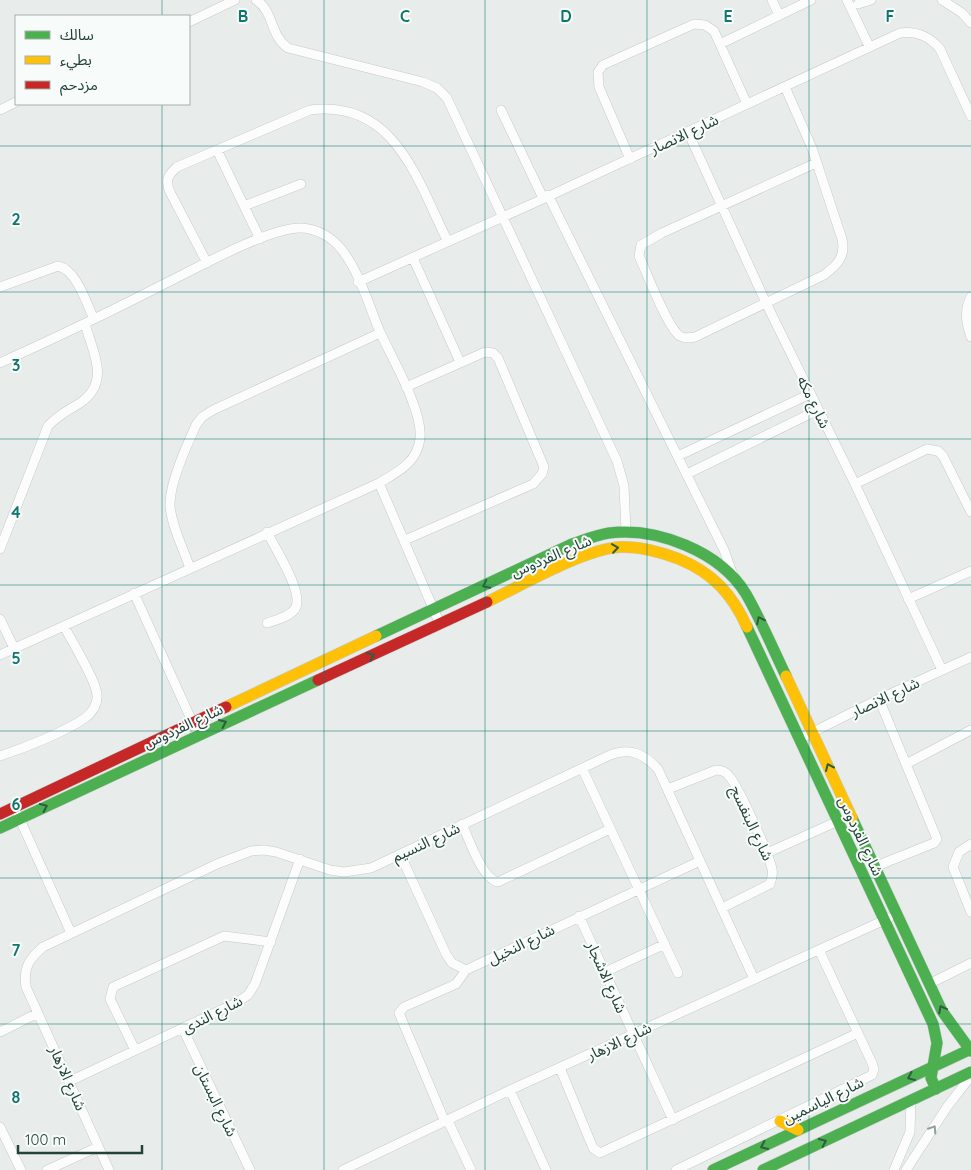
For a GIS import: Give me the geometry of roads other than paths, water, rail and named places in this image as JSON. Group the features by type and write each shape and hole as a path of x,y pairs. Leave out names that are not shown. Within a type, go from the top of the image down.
{"street":[{"path":"256,0 265,8 276,37 288,48 423,82 442,92 451,104 617,461 624,486 626,532"},
{"path":"772,0 780,15"},
{"path":"720,44 811,0"},
{"path":"848,0 869,46"},
{"path":"858,4 871,0"},
{"path":"942,0 950,3 971,23"},
{"path":"190,22 233,1"},
{"path":"630,159 599,87 598,72 602,65 694,24 705,25 714,31 748,104"},
{"name":"شارع الانصار","path":"358,282 504,217 900,33 918,33 934,41 945,57 971,116"},
{"path":"785,87 804,128 816,163 842,239 844,247 840,260 824,275 695,337 688,339 680,336 670,324 639,256 641,245 645,241 816,163"},
{"path":"0,110 15,102"},
{"path":"207,263 170,192 167,178 177,167 310,110 342,109 358,113 385,130 395,142 418,181 448,242"},
{"path":"501,110 687,474 724,550 734,578"},
{"name":"شارع مكه","path":"688,132 766,303 855,484 942,670"},
{"path":"217,150 260,239"},
{"path":"244,206 301,184"},
{"path":"0,363 260,239 281,230 300,228 316,231 331,239 342,250 406,387 419,422 421,437 418,451 410,463 379,483 267,532 0,655"},
{"path":"413,258 460,362"},
{"path":"0,287 58,266 66,268 72,275 94,319"},
{"path":"971,297 967,304 966,315 971,336"},
{"path":"0,549 48,426 56,417 92,393 97,383 96,363 85,324"},
{"path":"190,568 172,516 170,503 172,490 196,425 213,410 380,332"},
{"path":"405,540 533,484 542,474 544,467 498,358 493,353 485,352 406,387"},
{"path":"678,456 810,394"},
{"path":"687,474 818,410"},
{"path":"855,484 927,449 933,449 944,456 971,512"},
{"path":"379,483 439,622"},
{"path":"267,532 296,589 297,600 296,607 291,613 267,623"},
{"name":"شارع الفردوس","path":"0,828 17,813 193,724 572,544 608,533 626,532 657,538 684,546 721,565 734,578 756,612 814,732 929,984 948,1021 970,1050"},
{"name":"شارع الفردوس","path":"0,814 17,813 198,735 384,650 439,622 557,568 600,551 629,546 668,556 706,573 717,581 732,599 757,647 885,920 936,1034 937,1052 931,1068 931,1078 936,1089"},
{"path":"908,599 971,570"},
{"path":"134,593 198,735"},
{"path":"0,619 14,648"},
{"path":"0,756 70,726 86,717 96,704 98,694 94,684 64,626"},
{"name":"شارع الانصار","path":"799,739 879,699 971,657"},
{"path":"874,867 934,843 937,839 908,763 879,699"},
{"path":"908,763 971,730"},
{"name":"شارع النسيم","path":"38,1013 26,987 26,967 29,961 44,947 235,857 264,850 300,859 330,870 358,872 620,751 631,751 649,760 658,769 754,979"},
{"path":"582,768 678,973"},
{"name":"شارع البنفسج","path":"668,788 716,770 721,770 730,777 739,793 767,853 773,870 770,884 722,908"},
{"path":"17,813 71,933"},
{"path":"767,853 838,821"},
{"path":"462,824 485,874 488,878 498,882 610,829"},
{"path":"971,844 959,852 953,867 971,912"},
{"path":"400,854 446,954 452,963 466,970"},
{"name":"شارع الندى","path":"70,1081 183,1029 236,1003 248,995 255,984 300,859"},
{"name":"شارع النخيل","path":"446,1121 399,1013 404,1007 456,984 466,970 700,860"},
{"name":"شارع الازهار","path":"343,1170 510,1090 896,914"},
{"name":"شارع الاشجار","path":"579,916 673,1120"},
{"path":"135,1050 110,999 113,987 224,936 271,942"},
{"path":"605,972 665,944"},
{"name":"شارع الياسمين","path":"676,1170 872,1075 874,1069 872,1063 819,950"},
{"path":"929,984 971,963"},
{"path":"0,1032 38,1013"},
{"name":"شارع الازهار","path":"38,1013 109,1170"},
{"name":"شارع البستان","path":"183,1029 250,1170"},
{"path":"560,1068 596,1151 604,1152 858,1033"},
{"path":"713,1170 970,1050"},
{"path":"763,1170 971,1072"},
{"path":"906,1170 946,1107 971,1076"},
{"path":"510,1090 546,1170"},
{"path":"894,1170 910,1132 912,1101"},
{"path":"780,1120 798,1130"},
{"path":"446,1121 471,1170"},
{"path":"0,1127 20,1170"},
{"path":"47,1170 98,1147"}]}
